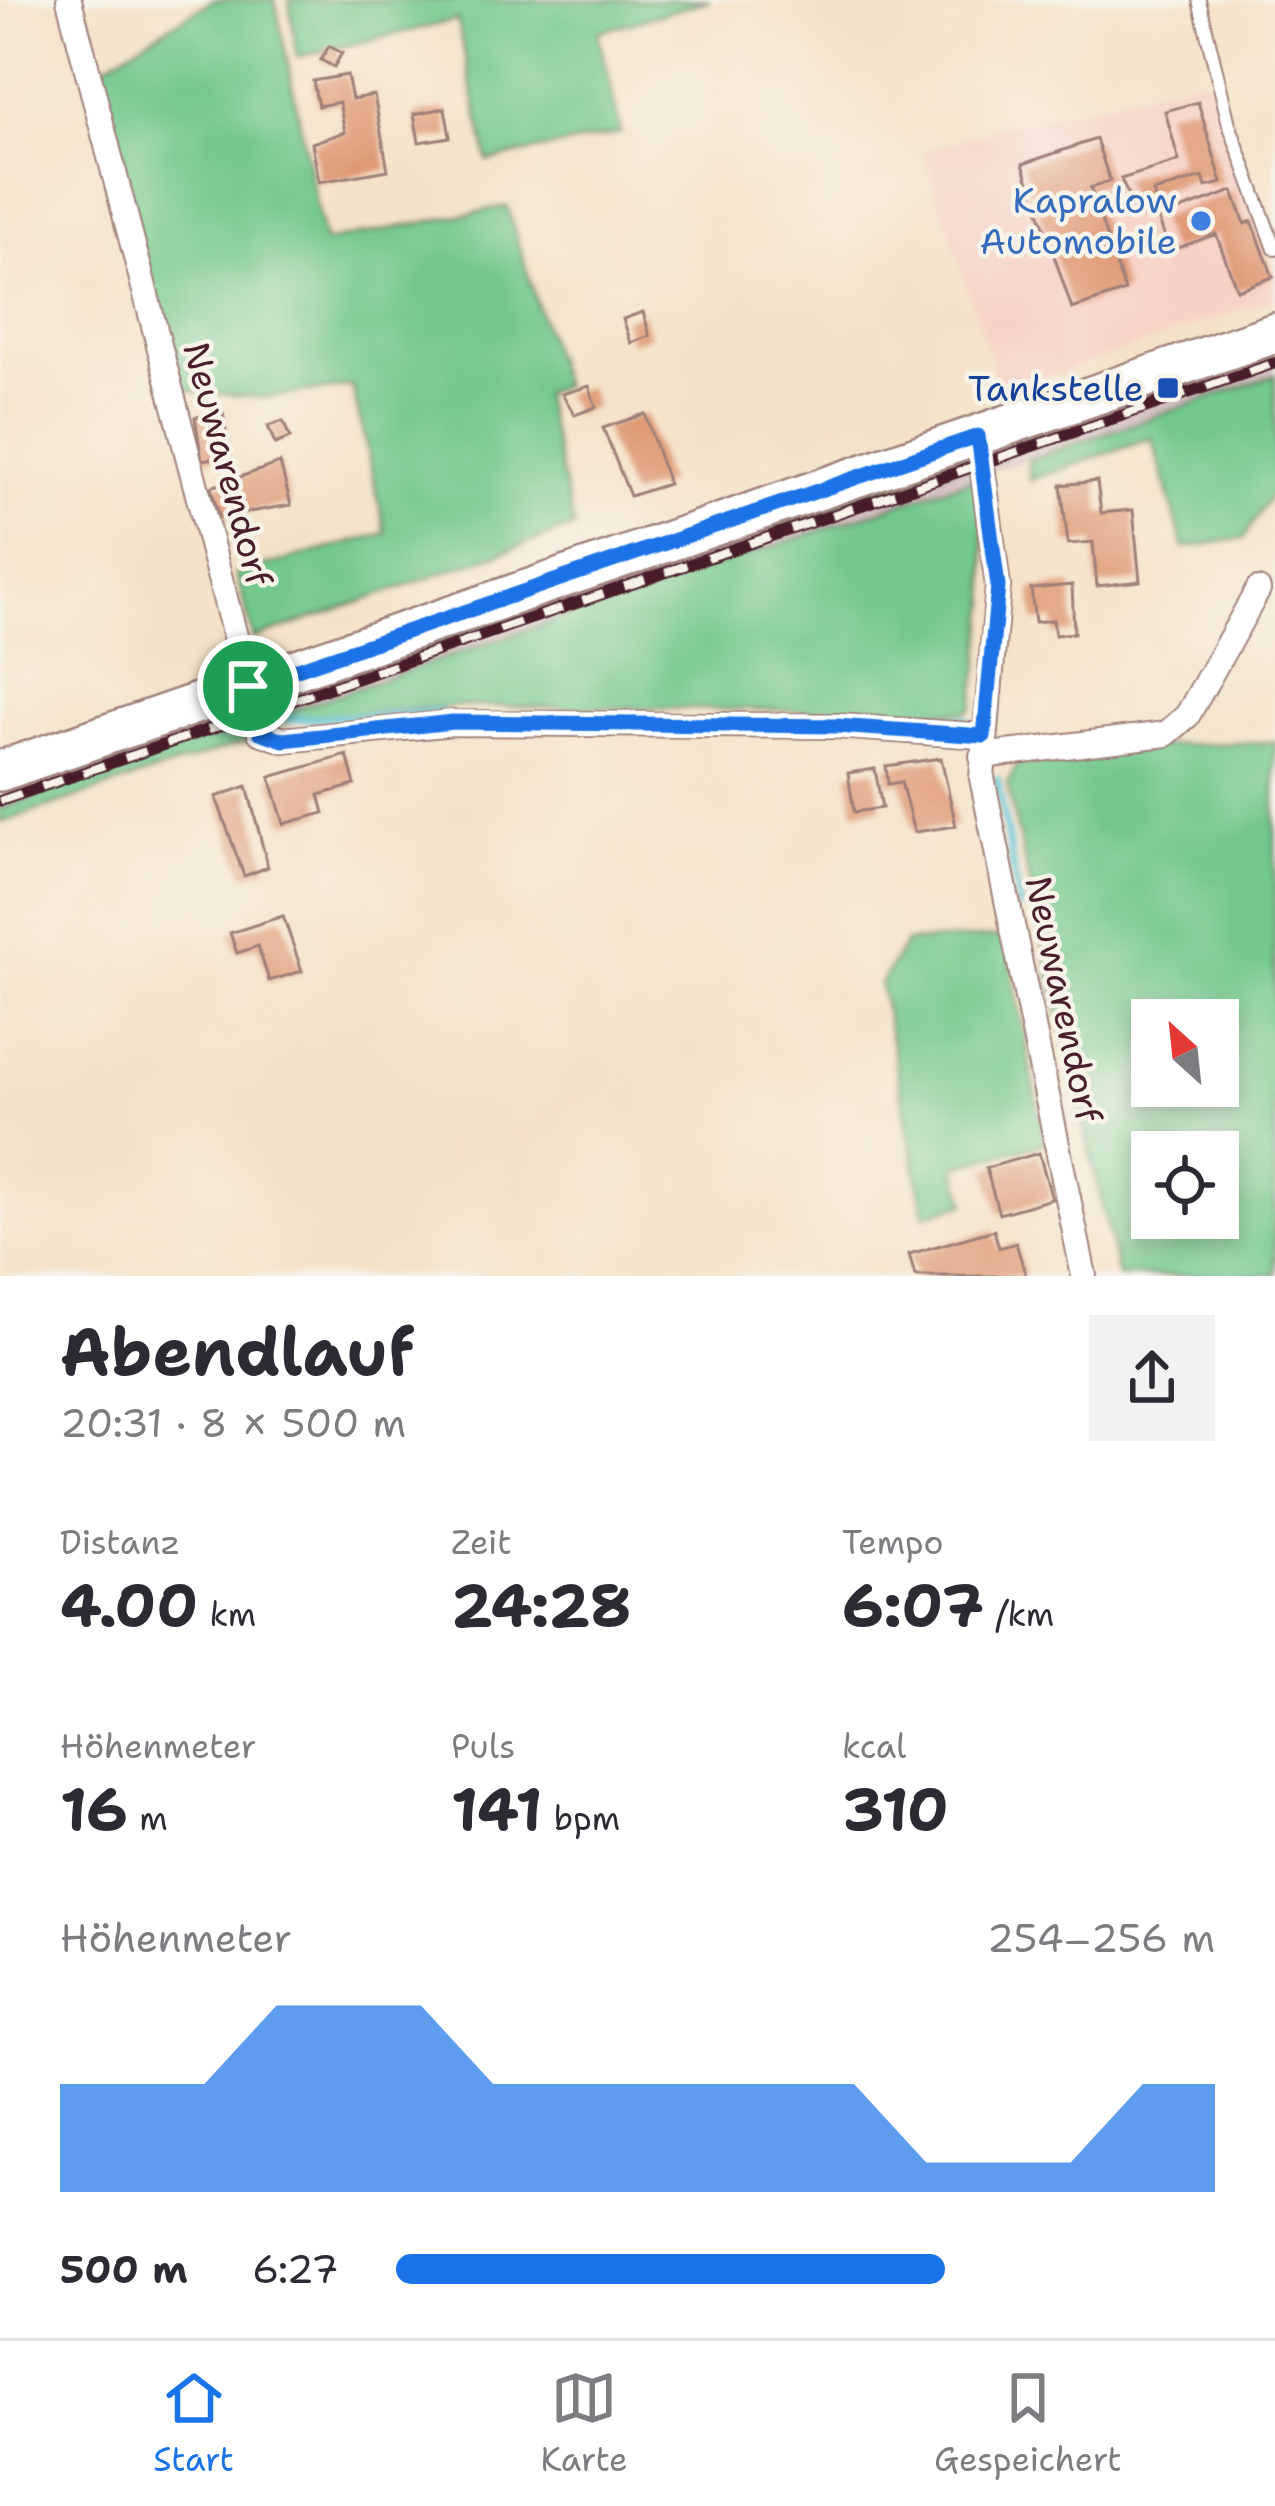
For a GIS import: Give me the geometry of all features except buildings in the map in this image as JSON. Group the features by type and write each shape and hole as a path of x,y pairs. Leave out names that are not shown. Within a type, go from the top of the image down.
{"main road":[{"path":"0,771 1275,333"}],"street":[{"name":"Neuwarendorf","path":"69,0 260,732 283,740 453,722 836,726 983,746"},
{"name":"Neuwarendorf","path":"978,436 998,586 982,778 1084,1276"},
{"path":"983,746 1000,757 1027,747 1138,742 1166,734 1187,716 1258,590"}],"lane":[{"path":"1199,0 1228,124 1275,249"}],"shaded area":[{"path":"1205,77 1275,275 1275,298 1002,393 923,152 994,129"},
{"path":"1275,355 1275,375 0,809 0,794"}],"green space":[{"path":"213,0 275,0 324,242 507,206 562,386 542,394 574,527 254,639 236,574 386,533 352,386 262,398 179,389 95,71"},
{"path":"289,0 710,0 598,32 621,133 488,161 457,20 297,57"},
{"path":"1275,375 1275,487 1244,538 1184,548 1152,438 1030,480 1028,460"},
{"path":"967,454 973,461 264,704 264,696"},
{"path":"980,476 988,604 973,707 966,712 463,706 282,718 280,714"},
{"path":"248,725 252,740 0,823 0,809"},
{"path":"1275,742 1275,1276 1118,1276 1007,784 1018,763 1171,745"},
{"path":"1006,937 1045,1143 956,1166 966,1203 925,1215 880,984 906,942"}],"waterway":[{"path":"273,720 440,713"},
{"path":"886,718 967,719"},
{"path":"997,779 1020,907"}],"railway":[{"path":"0,801 1275,363"}],"place":[{"name":"Kapralow Automobile","path":"1201,221"},
{"name":"Tankstelle","path":"1168,388"}],"route":[{"path":"978,436 995,535 998,586 984,736 836,726 453,722 283,740 260,732 248,686 978,436"}]}
